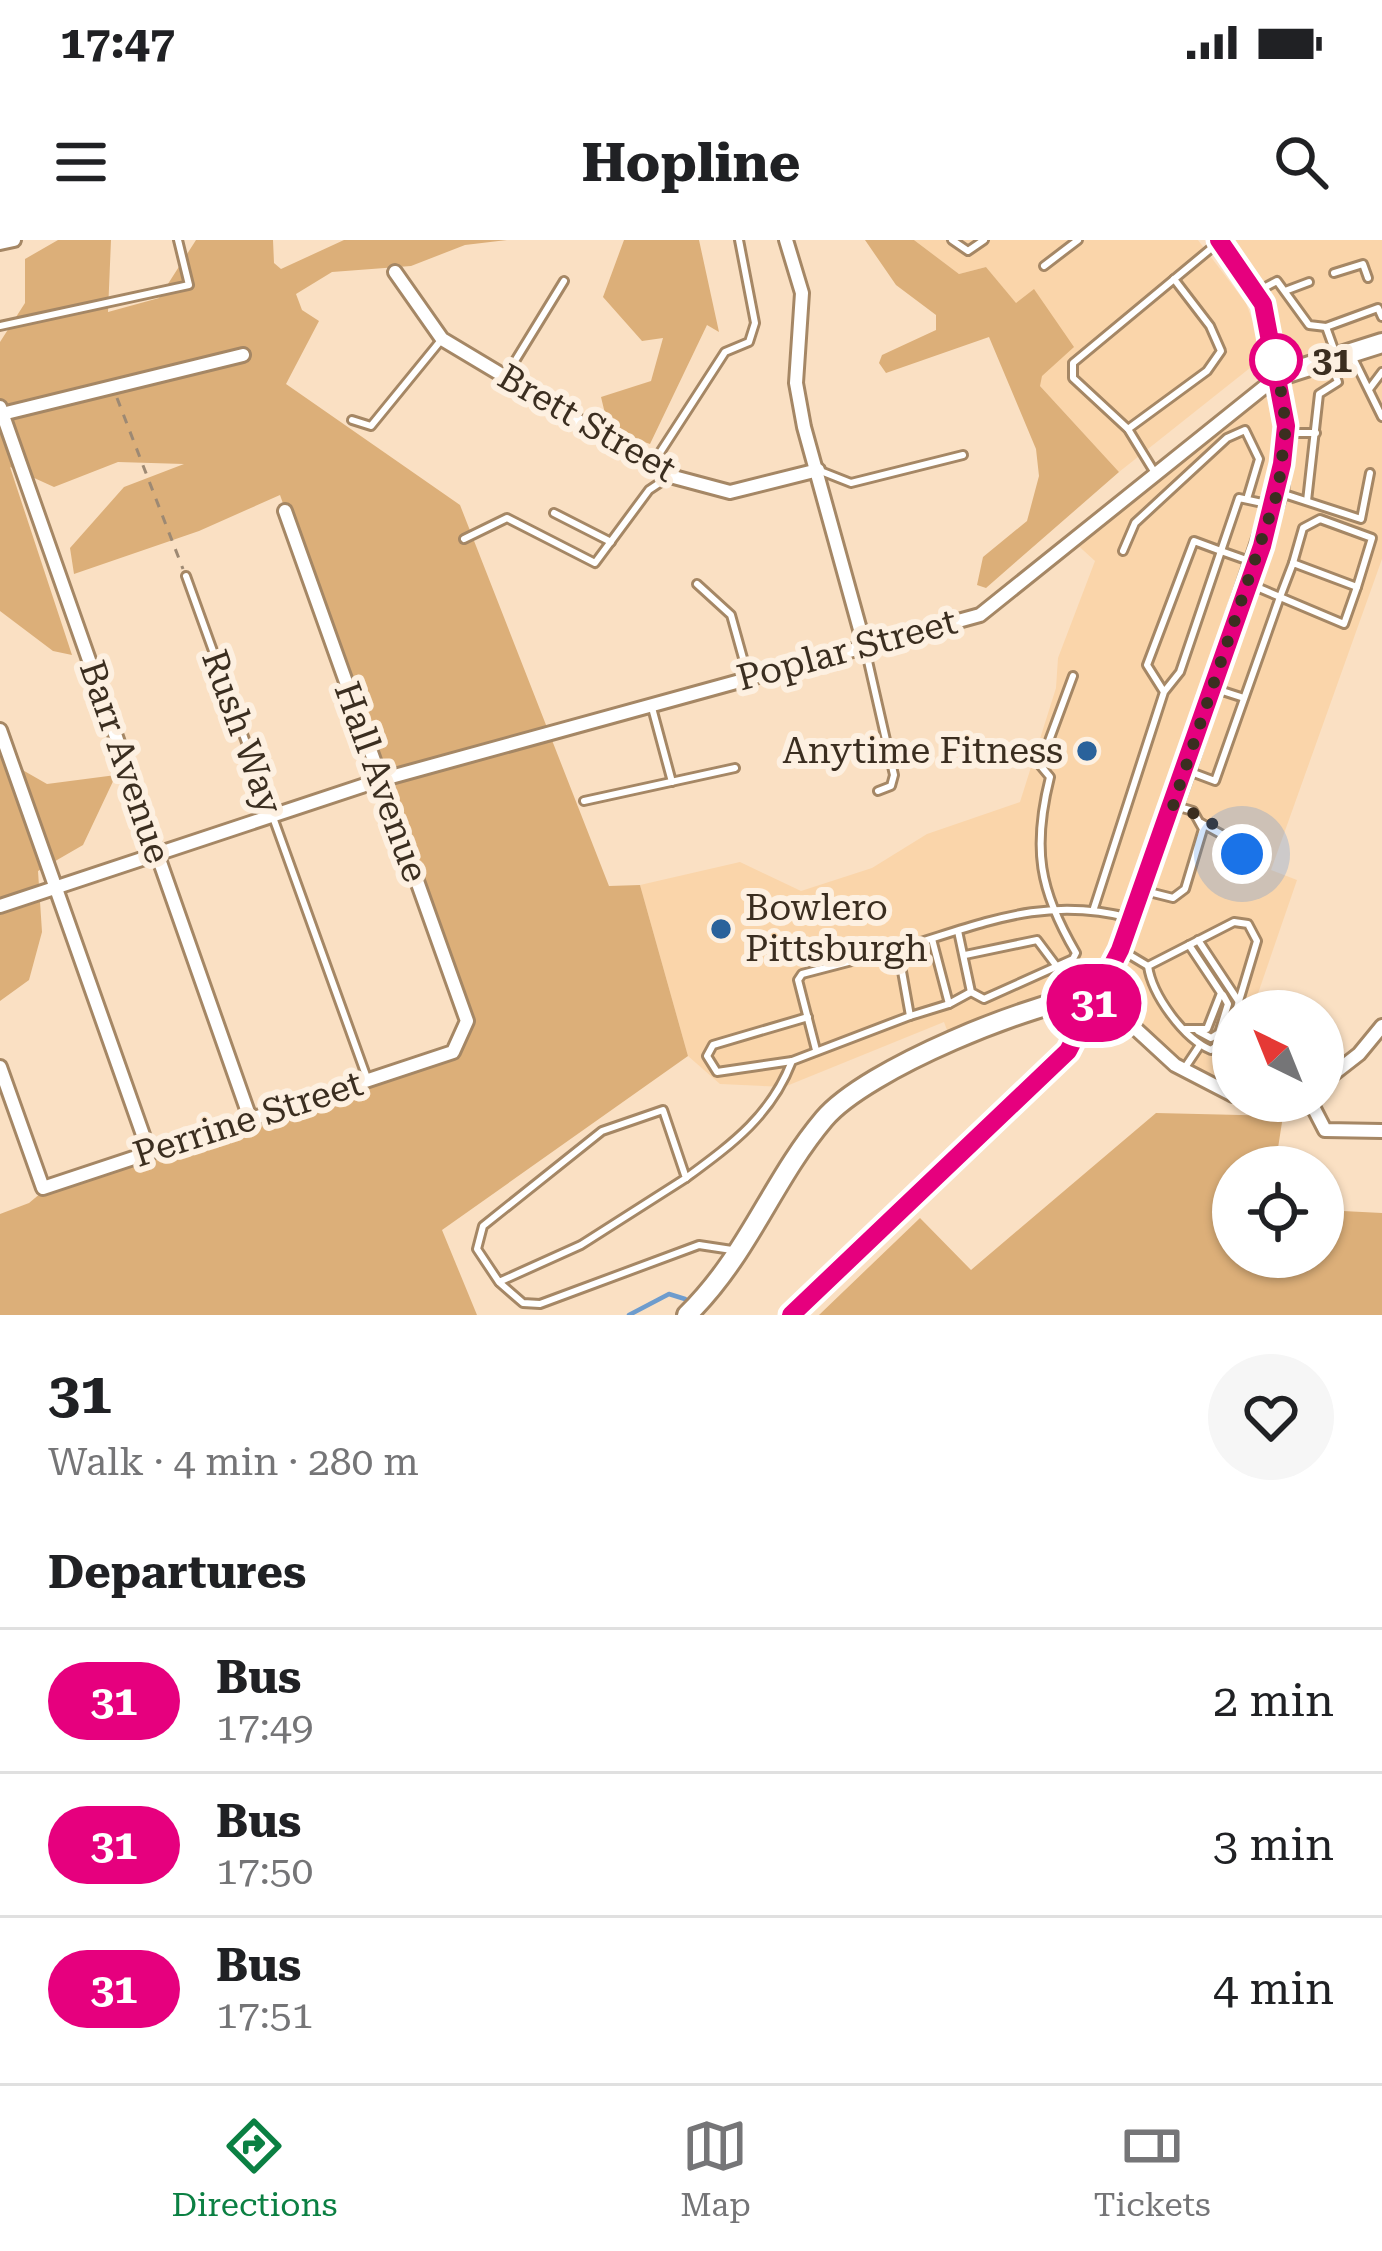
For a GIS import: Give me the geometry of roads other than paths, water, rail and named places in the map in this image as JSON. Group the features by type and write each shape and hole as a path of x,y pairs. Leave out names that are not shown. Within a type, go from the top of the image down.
{"main road":[{"path":"790,1315 1068,1051 1120,950 1256,564 1276,498 1286,432 1278,376 1256,292 1219,241"},
{"name":"Poplar Street","path":"1278,376 1382,343"},
{"path":"687,1315 742,1252 826,1116 862,1088 1061,998 1098,994"}],"street":[{"path":"0,243 14,240"},
{"path":"786,240 802,293 796,383 864,644"},
{"name":"Brett Street","path":"395,272 442,339 670,476 730,492 818,470"},
{"path":"1,412 243,355"},
{"name":"Poplar Street","path":"0,906 273,820 380,779 980,615 1278,376"},
{"name":"Barr Avenue","path":"1,412 250,1118"},
{"name":"Hall Avenue","path":"285,511 467,1022 453,1052"},
{"path":"0,730 148,1149"},
{"path":"1098,994 1184,1070 1212,1084"},
{"path":"1344,1066 1382,1026"},
{"name":"Perrine Street","path":"4,1090 43,1188 148,1149 453,1052"},
{"path":"0,1067 4,1090"},
{"path":"1321,1122 1325,1130 1382,1131"}],"lane":[{"path":"0,326 189,286 178,240"},
{"path":"652,465 725,352 748,342 755,323 740,240"},
{"path":"952,240 968,251 984,240"},
{"path":"1044,266 1078,240"},
{"path":"1155,473 1128,429 1073,378 1073,363 1219,241"},
{"path":"1340,286 1335,273 1363,264 1367,278"},
{"path":"1351,268 1355,282"},
{"path":"1128,429 1207,371 1221,351 1210,326 1174,279"},
{"path":"505,377 565,281"},
{"path":"1256,292 1277,281 1309,326 1378,305 1382,317"},
{"path":"1285,291 1309,282"},
{"path":"1307,501 1318,394 1338,382 1339,357 1329,323"},
{"path":"352,420 371,426 442,339"},
{"path":"1339,357 1370,388 1382,417"},
{"path":"1370,388 1382,373"},
{"path":"1123,551 1135,523 1216,447 1245,430 1256,443 1259,459 1247,500"},
{"path":"1286,432 1316,433"},
{"path":"1205,433 1216,447"},
{"path":"818,470 851,483 963,455"},
{"path":"1094,908 1164,692 1180,672 1239,498 1307,501 1360,519 1370,473"},
{"path":"464,538 506,518 596,563 649,490 670,476"},
{"path":"554,513 610,542"},
{"path":"1185,770 1215,781 1244,698 1280,598 1293,563 1303,528 1321,519 1372,538 1344,624 1280,598 1249,584"},
{"path":"1164,692 1147,664 1194,541 1256,564"},
{"path":"1293,563 1357,587"},
{"name":"Rush Way","path":"186,576 368,1082"},
{"path":"697,584 731,615 748,676"},
{"path":"864,644 894,776 891,786 878,791"},
{"path":"971,992 984,999 1058,968 1076,952 1048,906 1037,829 1050,777 1040,765 1073,676"},
{"path":"1213,688 1244,698"},
{"path":"651,704 672,782"},
{"path":"584,801 735,768"},
{"path":"1142,890 1173,898 1185,889 1203,835 1193,811 1173,805"},
{"path":"1201,823 1239,844 1237,869"},
{"path":"816,1049 798,980 808,969 1048,906 1094,908 1132,918"},
{"path":"1148,966 1234,922 1248,924 1257,941 1243,990"},
{"path":"958,932 971,992"},
{"path":"932,939 950,1004"},
{"path":"965,955 1037,940 1058,968"},
{"path":"1198,940 1228,990"},
{"path":"1185,1029 1207,1029 1221,993 1189,945"},
{"path":"898,949 910,1016"},
{"path":"1120,950 1148,966 1157,993 1200,1046 1212,1049"},
{"path":"808,1017 713,1046 707,1056 717,1072 792,1061 950,1004 971,992"},
{"path":"1184,1070 1200,1046"},
{"path":"499,1282 581,1245 729,1146 778,1097 792,1061"},
{"path":"686,1178 663,1110 622,1123 602,1131 483,1226 476,1249 499,1282 524,1303 541,1304 699,1244 742,1252"}],"waterway":[{"path":"629,1315 669,1294 685,1299"}],"place":[{"name":"31","path":"1276,360"},
{"name":"Anytime Fitness","path":"1087,751"},
{"name":"Bowlero Pittsburgh","path":"721,929"}]}
